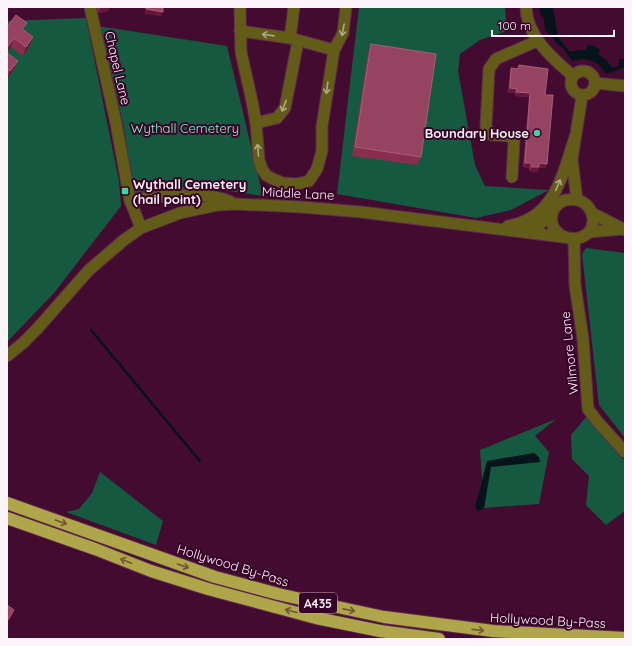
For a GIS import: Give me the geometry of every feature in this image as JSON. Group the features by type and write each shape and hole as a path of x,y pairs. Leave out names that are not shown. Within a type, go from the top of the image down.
{"highway":[{"name":"Hollywood By-Pass","path":"7,503 215,577 278,594 342,608 384,617 493,631 625,638"},
{"name":"A435","path":"7,518 151,571 208,589 316,618 380,631 439,639"}],"street":[{"name":"Chapel Lane","path":"90,7 116,123 130,200 141,228"},
{"path":"240,7 242,52 256,123 259,160 266,175 283,183 297,184 309,181 317,169 322,152 322,126 334,50 343,33 346,7"},
{"path":"256,123 277,118 285,108 294,40 294,7"},
{"path":"526,7 526,15 536,41 555,61 573,76"},
{"path":"240,31 294,40 334,50"},
{"path":"512,178 514,141 510,136 492,135 488,132 486,126 489,69 496,59 536,41"},
{"path":"579,72 587,72 593,76 595,83 593,91 590,94 582,96 575,93 570,83 573,76 579,72"},
{"path":"595,83 625,86"},
{"path":"552,212 551,221 554,229 568,238 584,237 590,232 594,222 592,214 585,204 577,200 572,160 582,96"},
{"path":"495,228 520,224 538,214 548,204 557,188 575,137"},
{"path":"130,200 194,195 222,198 236,204"},
{"name":"Middle Lane","path":"521,231 540,224 552,212 558,203 565,200 577,200"},
{"name":"Middle Lane","path":"7,356 37,329 89,270 124,240 141,228 180,213 218,205 236,204 301,207 361,212 568,238"},
{"path":"592,214 624,229"},
{"path":"590,232 624,229"},
{"name":"Wilmore Lane","path":"568,238 583,339 588,409 596,421 625,452"}],"green space":[{"path":"359,7 505,7 507,31 480,40 460,54 458,71 475,165 485,186 549,190 511,210 476,218 337,194"},
{"path":"86,18 119,181 121,206 54,293 7,342 7,21"},
{"name":"Wythall Cemetery","path":"98,26 227,46 263,196 222,190 133,194 124,128 102,33"},
{"path":"586,248 625,253 625,438 599,405 582,254"},
{"path":"586,417 625,461 625,511 606,525 586,505 589,476 572,459 571,435"},
{"path":"556,419 535,436 549,452 539,504 484,508 486,495 478,496 482,479 480,450"},
{"path":"100,472 163,521 156,545 66,512 79,509 92,493"}],"shaded area":[{"path":"539,7 553,7 558,37 570,52 586,50 587,45 594,46 600,50 598,54 613,68 619,66 619,59 625,59 625,67 606,74 603,69 592,61 583,59 572,61 563,48 556,43 551,35 545,31 544,19 540,13"},
{"path":"534,453 539,457 540,462 491,467 484,508 478,512 475,507 487,461"}],"building":[{"path":"146,7 163,7 163,12 146,9"},
{"path":"16,15 27,23 22,29 33,37 26,47 14,38 7,48 7,27"},
{"path":"371,44 436,54 421,157 355,147"},
{"path":"7,53 18,61 10,71 7,68"},
{"name":"Boundary House","path":"519,65 548,69 545,95 553,95 547,164 539,163 539,167 532,167 531,163 525,163 530,93 516,92 517,89 510,88 511,68 518,69"},
{"path":"7,605 14,610 8,620 7,619"}],"waterway":[{"path":"91,330 200,461"}],"place":[{"name":"Boundary House","path":"537,133"},
{"name":"Wythall Cemetery (hail point)","path":"125,191"}]}
